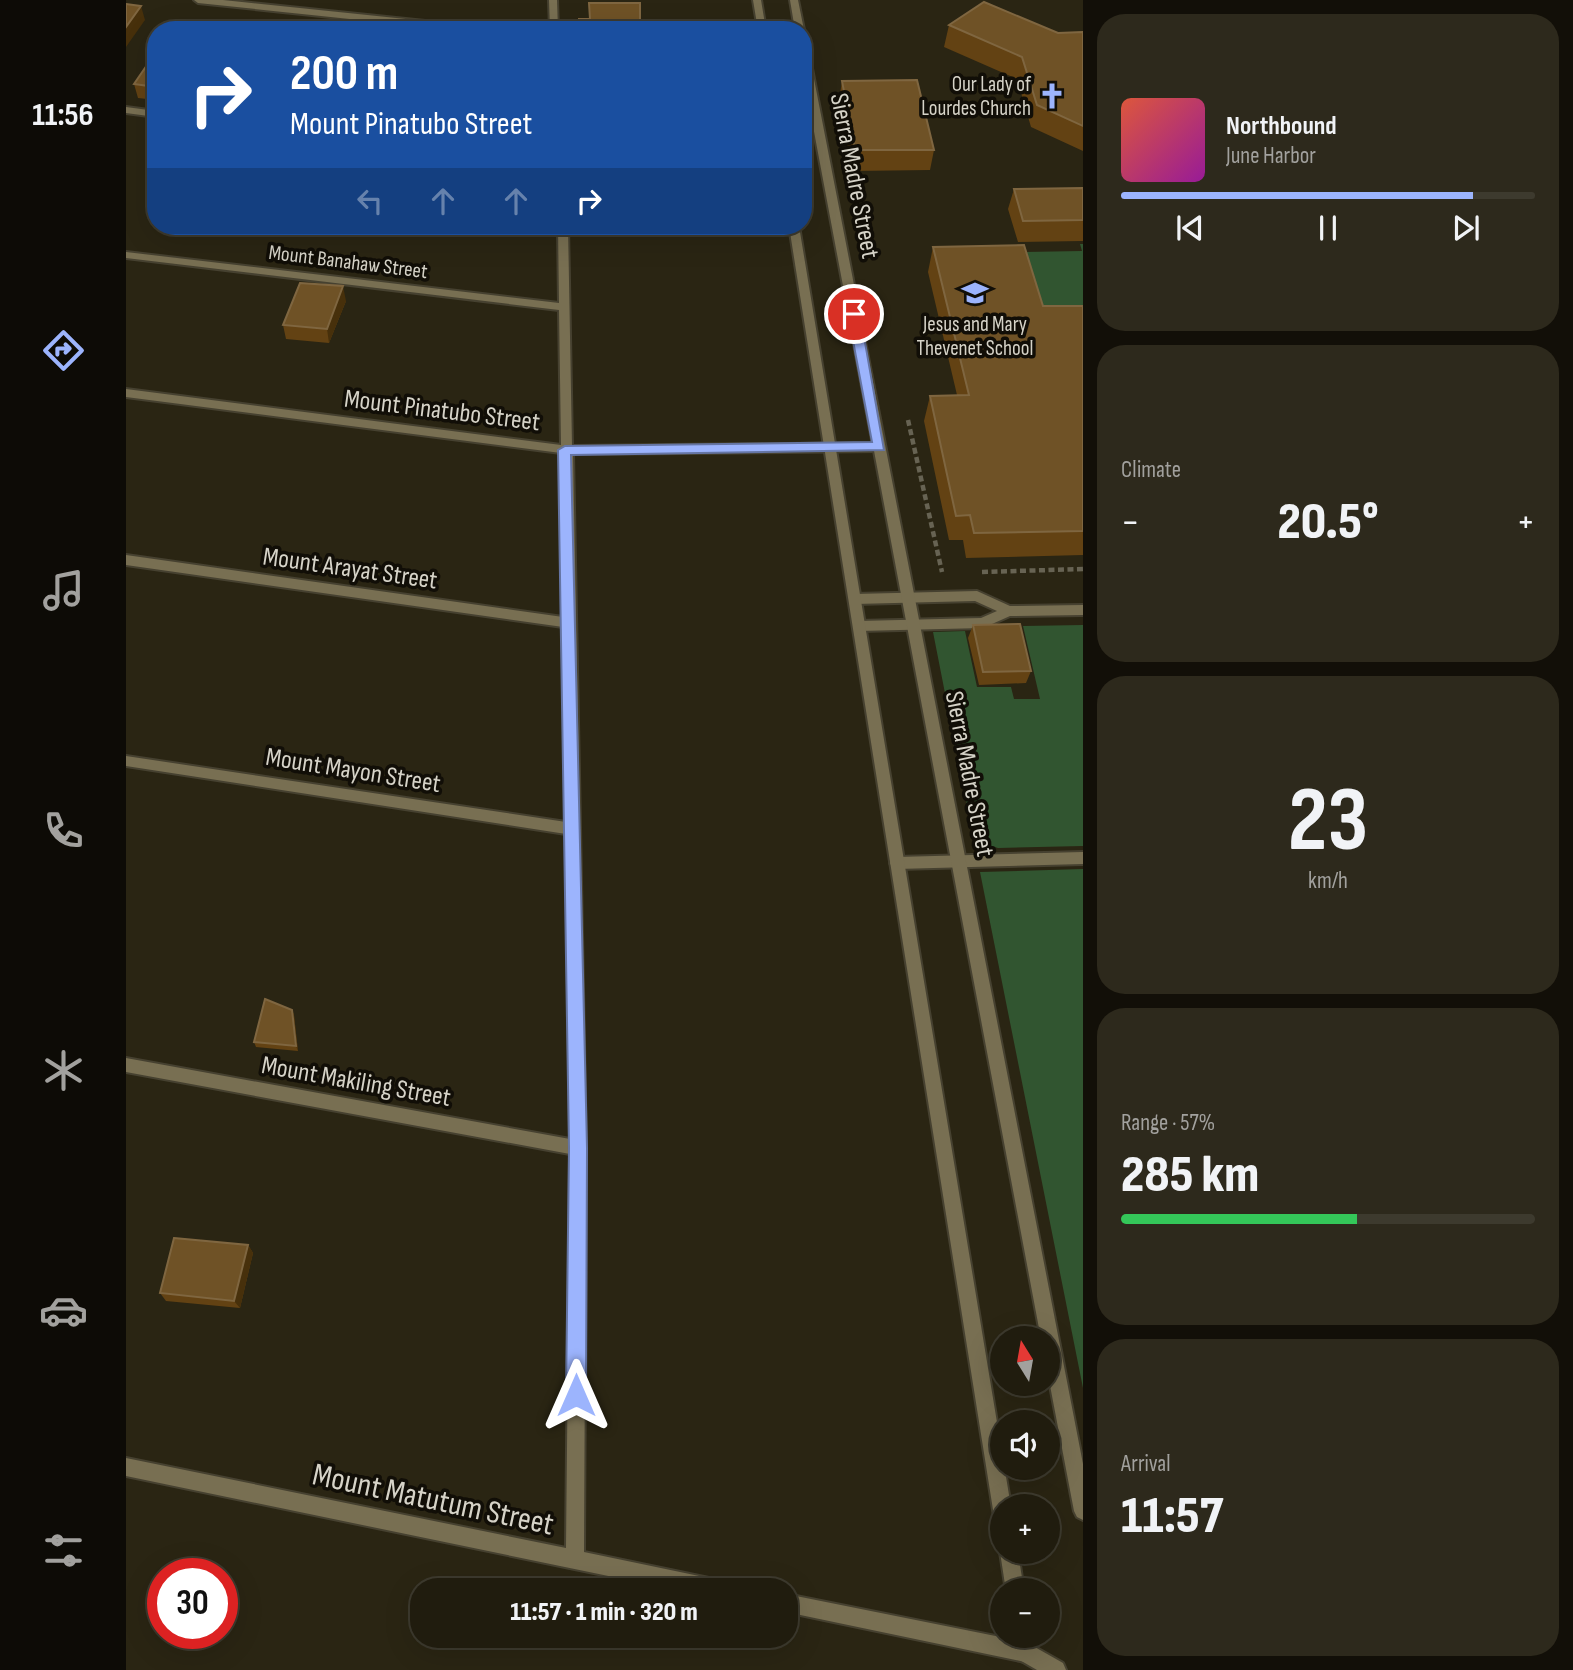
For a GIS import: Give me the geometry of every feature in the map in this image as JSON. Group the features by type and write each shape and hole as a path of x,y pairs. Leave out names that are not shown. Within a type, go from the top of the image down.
{"street":[{"path":"198,0 398,21"},
{"path":"553,0 554,21"},
{"path":"757,0 760,21"},
{"path":"794,0 798,21"},
{"name":"Sierra Madre Street","path":"812,106 1083,1511"},
{"path":"126,110 147,113"},
{"path":"563,235 578,1148 575,1559"},
{"path":"795,235 999,1494"},
{"name":"Mount Banahaw Street","path":"126,255 566,307"},
{"name":"Mount Pinatubo Street","path":"126,393 565,450 879,447"},
{"name":"Mount Arayat Street","path":"126,560 568,622"},
{"path":"855,599 977,596 1008,611"},
{"path":"859,626 983,623 1008,611 1083,610"},
{"name":"Mount Mayon Street","path":"126,761 572,829"},
{"path":"897,863 1083,858"},
{"name":"Mount Makiling Street","path":"126,1065 578,1148"},
{"name":"Mount Matutum Street","path":"126,1467 666,1578"},
{"path":"798,1605 990,1638"},
{"path":"1028,1648 1056,1670"}],"path":[{"path":"908,420 940,572 953,572"},
{"path":"979,572 1083,569"}],"green space":[{"path":"1080,244 1083,244 1083,332 1055,357 1024,252 1082,251"},
{"path":"1083,625 1083,846 998,848 974,841 933,632 965,631 977,687 1011,687 1014,699 1040,699 1023,626"},
{"path":"1083,869 1083,1388 980,872"}],"building":[{"path":"984,2 1058,33 1083,32 1083,126 1037,105 1022,57 949,25"},
{"path":"589,3 640,3 640,21 579,21 590,19"},
{"path":"126,4 141,6 126,27"},
{"path":"147,65 147,86 134,84"},
{"path":"917,80 934,150 855,150 842,81"},
{"path":"1083,188 1083,220 1023,221 1014,189"},
{"path":"1024,245 1043,306 1083,306 1083,531 974,533 970,515 956,516 930,396 969,395 933,247"},
{"path":"300,283 343,286 327,329 283,325"},
{"path":"1020,624 1031,671 983,672 973,625"},
{"path":"265,999 292,1010 296,1046 254,1042"},
{"path":"174,1238 248,1245 234,1301 160,1293"}],"place":[{"name":"Our Lady of Lourdes Church","path":"1052,96"},
{"name":"Jesus and Mary Thevenet School","path":"975,293"}],"route":[{"path":"576,1395 578,1148 565,450 879,447 854,314"}]}
